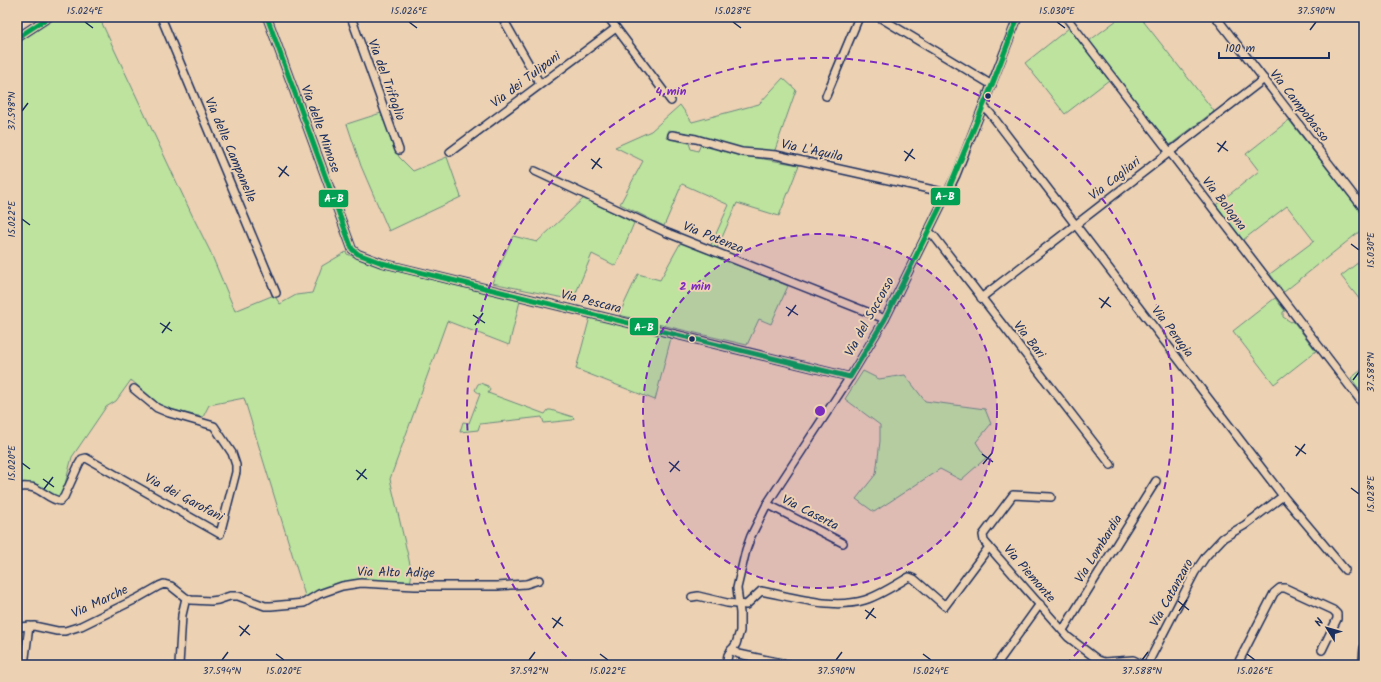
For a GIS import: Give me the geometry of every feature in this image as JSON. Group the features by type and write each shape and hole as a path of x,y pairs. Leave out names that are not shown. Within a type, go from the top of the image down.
{"street":[{"path":"17,38 49,17"},
{"name":"Via delle Campanelle","path":"162,17 276,293"},
{"name":"Via delle Mimose","path":"267,17 352,249"},
{"name":"Via del Trifoglio","path":"351,17 399,150"},
{"path":"502,17 540,84"},
{"path":"608,17 671,101"},
{"path":"826,96 859,17"},
{"path":"879,17 992,85"},
{"name":"Via del Soccorso","path":"726,665 731,650 736,644 740,630 740,613 737,588 746,550 761,515 850,377 885,319 947,193 992,85 1018,17"},
{"name":"Via Bologna","path":"1066,17 1364,405"},
{"name":"Via Campobasso","path":"1216,17 1364,209"},
{"name":"Via dei Tulipani","path":"450,152 616,28"},
{"name":"Via Cagliari","path":"981,298 1264,79"},
{"name":"Via Perugia","path":"983,106 990,113 1076,225 1282,496 1345,570"},
{"name":"Via L'Aquila","path":"672,135 742,152 776,155 947,193"},
{"name":"Via Potenza","path":"535,171 665,232 885,319"},
{"name":"Via Bari","path":"928,231 934,236 1111,465"},
{"name":"Via Pescara","path":"352,249 358,254 382,263 850,377"},
{"name":"Via dei Garofani","path":"17,488 32,487 41,491 55,501 60,501 64,497 82,459 86,458 220,534 236,472 236,464 232,453 214,426 157,408 134,389"},
{"name":"Via Lombardia","path":"1063,630 1156,480"},
{"path":"989,547 984,541 983,535 1013,495 1050,497"},
{"name":"Via Catanzaro","path":"1147,665 1195,572 1206,556 1223,538 1245,525 1282,496"},
{"name":"Via Caserta","path":"767,504 843,543"},
{"name":"Via Piemonte","path":"738,603 746,605 761,591 828,604 845,604 865,600 909,577 914,579 945,606 989,547 1068,637 1096,663 1133,660 1143,665"},
{"name":"Via Alto Adige","path":"186,598 218,600 230,596 238,596 265,606 271,606 304,603 320,594 342,586 357,583 415,586 497,586 526,584 539,580"},
{"name":"Via Marche","path":"17,627 29,626 65,631 81,626 164,584 170,586 186,598"},
{"path":"1237,665 1274,593 1280,588 1285,588 1333,610 1337,614 1337,619 1322,650"},
{"path":"692,597 698,596 727,603 738,603"},
{"path":"179,665 182,615 186,598"},
{"path":"996,665 1040,604"},
{"path":"24,665 29,626"},
{"path":"1364,648 1364,664"},
{"path":"731,650 739,654 791,665"}],"green space":[{"path":"53,17 99,17 210,251 235,311 274,295 280,304 296,295 312,293 322,266 346,252 347,254 385,268 520,301 509,345 447,321 390,479 412,573 410,584 353,580 319,591 306,599 244,398 209,405 203,417 164,408 131,380 116,401 106,407 72,457 63,492 59,496 55,497 41,487 32,485 17,485 17,41"},
{"path":"1121,17 1140,17 1214,111 1170,145 1089,41"},
{"path":"1069,28 1109,80 1065,114 1025,63"},
{"path":"783,78 796,90 775,150 770,152 742,148 669,130 666,138 689,143 691,149 698,151 701,144 752,157 799,165 779,216 737,203 717,249 710,247 729,205 682,184 664,226 620,204 643,161 615,147 651,131 680,105 692,122 759,104"},
{"path":"381,113 399,157 413,171 447,157 461,197 389,231 361,166 347,124"},
{"path":"1289,120 1364,216 1364,228 1284,292 1270,274 1314,241 1287,206 1243,240 1216,205 1259,171 1246,154"},
{"path":"584,198 634,223 616,266 592,254 573,300 492,283 513,236 537,242"},
{"path":"681,242 788,286 771,324 759,319 747,345 619,315 638,274 660,280"},
{"path":"1364,258 1364,305 1341,276"},
{"path":"1275,298 1285,311 1283,312 1283,317 1291,322 1293,321 1316,351 1274,384 1233,331"},
{"path":"590,317 671,338 655,400 576,369"},
{"path":"1364,368 1364,396 1351,378"},
{"path":"863,371 879,379 905,375 925,401 985,409 991,424 976,442 986,458 961,480 940,469 874,512 856,499 876,474 880,441 880,425 845,399"},
{"path":"480,383 488,386 490,390 488,393 545,414 548,410 551,410 574,418 573,420 544,423 542,417 480,424 478,430 460,432 463,422 469,423 480,394 475,390"}],"transit line":[{"name":"A-B","path":"17,38 49,17"},
{"name":"A-B","path":"267,17 352,249 358,254 382,263 850,377 885,319 947,193 992,85 1018,17"}]}
